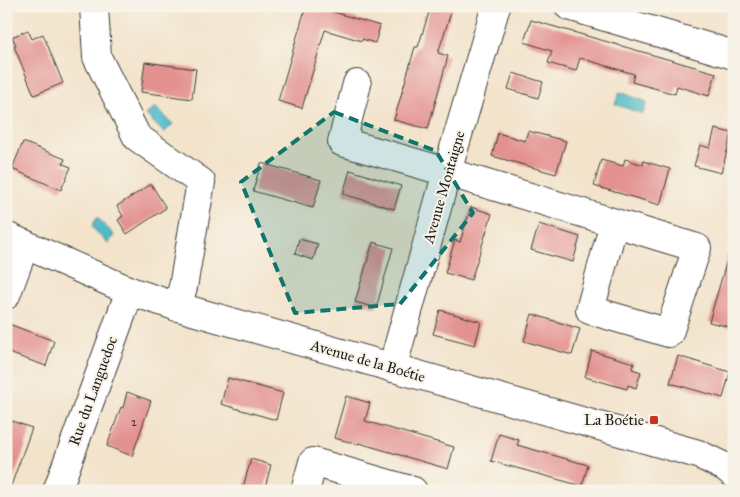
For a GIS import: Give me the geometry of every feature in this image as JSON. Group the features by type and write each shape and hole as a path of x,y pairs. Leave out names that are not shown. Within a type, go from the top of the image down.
{"street":[{"path":"94,6 97,57 137,137 201,182 183,287 177,307"},
{"name":"Avenue Montaigne","path":"392,368 496,6"},
{"path":"569,6 734,55"},
{"path":"357,84 342,142 448,172 697,248 669,333 590,310 614,223"},
{"path":"6,295 16,240"},
{"name":"Avenue de la Boétie","path":"16,240 130,291 177,307 698,454 725,467 734,474"},
{"name":"Rue du Languedoc","path":"57,491 130,291"},
{"path":"305,491 313,462 413,491"}],"highlighted area":[{"path":"334,112 436,151 473,213 400,304 295,313 241,182"}],"water":[{"path":"620,92 647,102 643,114 615,104"},
{"path":"155,107 173,124 164,133 146,115"},
{"path":"97,217 114,235 108,244 92,227"}],"building":[{"path":"306,6 328,6 327,10 380,26 375,43 325,30 302,108 278,101"},
{"path":"431,6 453,6 438,53 448,56 428,129 394,120 415,47 418,47"},
{"path":"531,20 716,73 709,96 677,86 675,94 632,82 634,74 580,58 576,71 548,63 552,51 524,42"},
{"path":"28,30 32,39 43,34 63,83 34,95 12,37"},
{"path":"145,62 196,69 192,99 141,92"},
{"path":"513,73 543,82 538,98 508,89"},
{"path":"715,129 732,133 721,173 694,166 700,145 710,148"},
{"path":"528,131 566,141 556,174 492,156 498,133 525,141"},
{"path":"23,142 65,159 63,164 71,167 61,190 12,169"},
{"path":"625,159 643,165 643,161 670,169 660,205 594,186 601,160 623,166"},
{"path":"261,163 321,180 313,208 253,191"},
{"path":"350,170 401,186 394,209 343,194"},
{"path":"151,184 166,208 127,234 118,220 123,216 117,206"},
{"path":"471,207 492,214 471,280 445,273 455,240 460,242"},
{"path":"539,224 580,237 573,262 531,250"},
{"path":"299,239 318,244 313,260 295,254"},
{"path":"373,242 393,248 376,308 355,302"},
{"path":"729,253 734,254 734,328 709,322"},
{"path":"440,310 481,322 475,345 433,334"},
{"path":"532,314 580,329 572,355 524,341"},
{"path":"6,323 54,341 46,366 6,352"},
{"path":"592,351 634,363 632,369 641,372 636,388 628,385 627,389 585,377"},
{"path":"678,356 730,372 723,398 670,383"},
{"path":"228,378 283,393 276,420 221,404"},
{"path":"127,392 151,401 132,456 107,446 121,407 123,408"},
{"path":"346,396 370,403 365,421 454,447 448,469 359,443 334,438"},
{"path":"6,419 32,428 9,491 6,491"},
{"path":"499,434 519,440 517,445 588,465 582,486 491,461"},
{"path":"251,459 271,465 264,491 242,491"}],"place":[{"name":"La Boétie","path":"654,420"}]}
